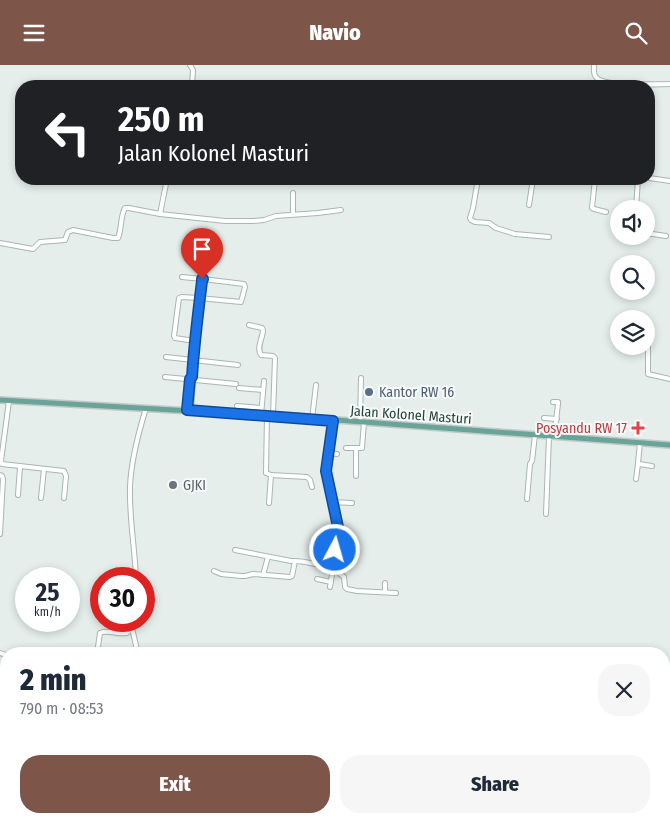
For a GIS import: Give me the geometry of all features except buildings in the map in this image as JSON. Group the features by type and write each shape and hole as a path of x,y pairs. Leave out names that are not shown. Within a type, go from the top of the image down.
{"main road":[{"name":"Jalan Kolonel Masturi","path":"0,400 264,415 670,445"}],"street":[{"path":"191,65 193,70 192,80"},
{"path":"594,65 595,76 600,80"},
{"path":"655,84 670,84"},
{"path":"655,179 670,181"},
{"path":"160,214 166,185"},
{"path":"477,185 471,220 489,223 496,228 515,235 549,237"},
{"path":"529,205 532,185"},
{"path":"594,185 592,208 606,211"},
{"path":"637,200 638,185"},
{"path":"293,193 293,215"},
{"path":"0,243 33,249 40,242 65,240 68,232 73,230 116,238 119,236 125,208 225,221 258,221 276,216 341,210"},
{"path":"655,234 666,236"},
{"path":"182,277 243,283 244,287 240,302 180,297 178,299 174,337 194,341"},
{"path":"189,411 194,341 203,279"},
{"path":"249,325 262,328 259,352 261,355 273,356 274,358 264,415 266,473 271,475 307,477 312,487"},
{"path":"648,355 648,374 670,379"},
{"path":"166,357 238,365"},
{"path":"165,377 192,379 263,390"},
{"path":"346,448 362,448 361,379"},
{"path":"264,381 259,408 264,415"},
{"path":"312,419 316,385"},
{"path":"9,401 1,463 3,465 65,472 64,498"},
{"path":"546,514 552,437 558,404 558,402 553,402"},
{"path":"237,406 259,408"},
{"path":"135,567 130,486 133,457 146,408"},
{"path":"544,417 556,419"},
{"path":"318,579 330,584 338,527 326,471 333,421"},
{"path":"527,499 535,435"},
{"path":"636,479 640,443"},
{"path":"356,448 356,476"},
{"path":"329,453 337,454"},
{"path":"638,464 652,466"},
{"path":"18,495 20,467"},
{"path":"41,498 44,469"},
{"path":"0,475 3,479 0,533"},
{"path":"269,503 271,475"},
{"path":"332,502 352,503"},
{"path":"235,550 332,567 344,577 346,589 396,593"},
{"path":"263,575 268,557"},
{"path":"214,571 241,576 253,573 291,577 295,561"},
{"path":"385,583 385,592"},
{"path":"379,584 379,592"},
{"path":"98,647 100,633 104,632"},
{"path":"113,632 124,634 129,632"},
{"path":"133,632 137,647"}],"place":[{"name":"Kantor RW 16","path":"369,392"},
{"name":"Posyandu RW 17","path":"638,428"},
{"name":"GJKI","path":"173,485"}],"route":[{"path":"202,279 187,410 333,421 326,475 338,527 335,550"}]}
